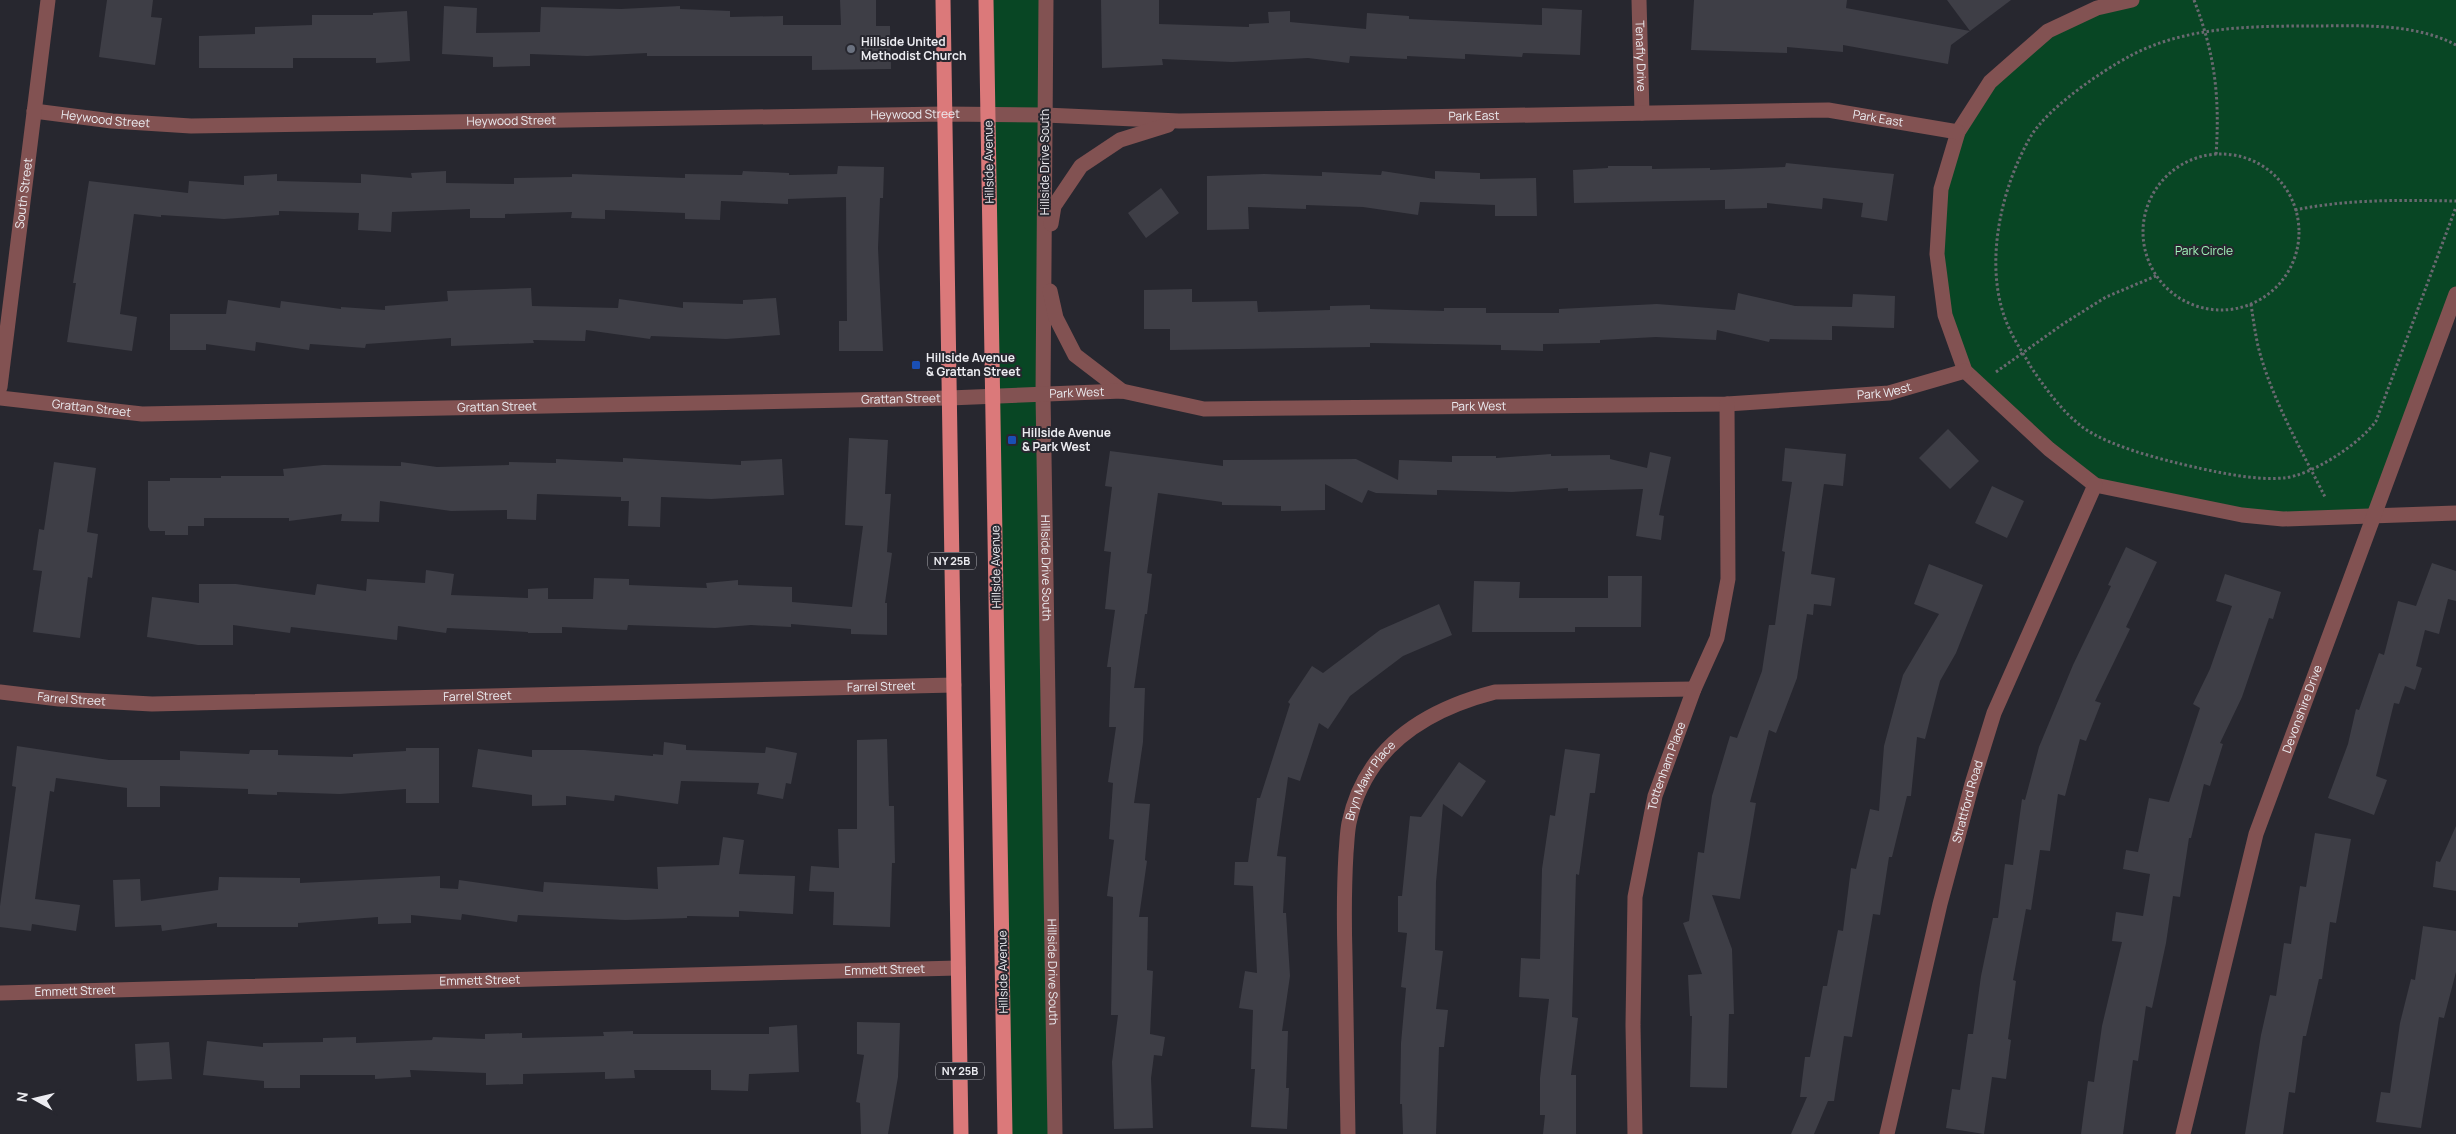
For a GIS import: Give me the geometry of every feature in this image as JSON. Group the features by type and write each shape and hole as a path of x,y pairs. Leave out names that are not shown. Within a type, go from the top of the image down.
{"main road":[{"name":"NY 25B","path":"942,0 961,1134"},
{"name":"Hillside Avenue","path":"986,0 1005,1134"}],"street":[{"name":"South Street","path":"0,386 48,0"},
{"name":"Hillside Drive South","path":"1046,0 1043,394 1055,1134"},
{"name":"Tenafly Drive","path":"1639,0 1642,113"},
{"path":"2132,0 2097,8 2048,31 1990,82 1958,132 1941,189 1937,254 1945,315 1965,371 2049,449 2095,485 2242,515 2283,518 2456,514"},
{"name":"Park East","path":"988,114 1179,122 1828,110 1958,132"},
{"name":"Heywood Street","path":"34,111 112,120 191,126 988,114"},
{"path":"1122,391 1075,355 1056,318 1044,263 1054,206 1082,166 1120,140 1179,122"},
{"name":"Devonshire Drive","path":"2182,1134 2256,834 2456,294"},
{"name":"Park West","path":"993,396 1122,391 1204,409 1727,404 1889,393 1965,371"},
{"name":"Grattan Street","path":"0,398 142,414 993,396"},
{"name":"Tottenham Place","path":"1635,1134 1633,1026 1635,897 1655,796 1694,689 1717,638 1728,579 1727,404"},
{"name":"Strattford Road","path":"1887,1134 1940,904 1972,784 1994,713 2095,485"},
{"name":"Farrel Street","path":"0,692 60,699 152,704 954,685"},
{"name":"Bryn Mawr Place","path":"1348,1134 1344,891 1348,833 1349,823 1363,783 1378,760 1398,738 1428,716 1466,699 1495,692 1694,689"},
{"name":"Emmett Street","path":"0,993 958,968"}],"path":[{"path":"2194,0 2207,32 2214,70 2219,113 2216,155"},
{"path":"2456,45 2426,33 2392,28 2287,26 2207,32 2179,37 2132,55 2093,79 2058,108 2032,134 2013,175 2001,212 1996,257 1999,291 2008,327 2037,377 2063,410 2083,428 2125,448 2214,471 2256,479 2287,478 2346,451 2369,431 2376,421 2456,207"},
{"path":"2216,155 2236,156 2261,165 2280,182 2295,210 2298,229 2296,254 2285,277 2267,295 2251,304 2220,311 2195,306 2172,294 2156,276 2145,252 2143,225 2149,200 2164,178 2185,162 2216,155"},
{"path":"2295,210 2323,204 2370,201 2456,201"},
{"path":"1979,384 2106,297 2156,276"},
{"path":"2251,304 2258,346 2285,417 2309,469 2336,517"}],"green space":[{"path":"986,0 1046,0 1055,1134 1005,1134"},
{"name":"Park Circle","path":"2132,0 2456,0 2456,293 2373,516 2283,519 2095,485 1965,371 1937,254 1958,132 1990,82 2048,31"}],"building":[{"path":"107,0 153,0 151,17 162,18 155,65 99,57"},
{"path":"840,0 876,0 876,26 890,26 891,69 812,70 812,56 647,56 647,53 587,56 530,54 530,66 493,67 493,57 442,54 444,6 477,8 476,33 540,32 541,7 621,9 680,6 680,9 730,11 730,17 783,16 783,25 841,25"},
{"path":"1101,0 1159,0 1159,24 1249,27 1249,24 1269,23 1268,12 1290,11 1290,22 1366,29 1367,13 1409,16 1409,19 1542,25 1542,8 1582,10 1580,55 1523,53 1522,57 1465,54 1465,59 1407,56 1407,59 1350,56 1349,63 1308,58 1232,62 1162,59 1163,65 1102,68"},
{"path":"1694,0 1847,0 1846,8 1970,31 1951,45 1948,64 1843,45 1843,52 1787,47 1787,53 1691,50"},
{"path":"1947,0 2011,0 1970,31"},
{"path":"407,11 410,61 376,63 376,58 293,58 293,68 199,68 199,36 255,34 255,27 312,25 312,15 373,15 373,13"},
{"path":"1786,163 1894,174 1887,221 1861,217 1863,203 1823,198 1822,209 1767,203 1767,208 1725,209 1725,200 1574,203 1573,170 1608,168 1608,166 1652,166 1652,169 1710,168 1710,170 1785,167"},
{"path":"838,166 884,167 883,198 880,198 878,248 883,351 839,351 839,321 847,321 846,197 788,199 788,204 721,201 720,220 685,219 685,213 605,210 605,219 571,218 572,212 505,214 505,218 470,218 470,209 392,212 391,232 358,230 359,213 279,211 279,215 224,219 134,214 120,314 137,317 132,351 67,342 76,283 73,283 89,181 188,193 189,181 244,185 244,176 277,174 277,181 361,183 361,174 412,178 411,173 446,171 446,183 514,184 514,178 572,177 572,174 685,178 685,174 742,175 743,171 789,173 789,175 837,174"},
{"path":"1382,171 1435,179 1435,171 1480,173 1480,179 1536,178 1537,216 1495,216 1495,205 1420,202 1418,215 1363,207 1306,205 1306,209 1248,207 1249,229 1207,230 1207,176 1264,174 1322,176 1322,172 1381,175"},
{"path":"1161,188 1179,213 1146,238 1128,213"},
{"path":"531,288 532,306 618,308 619,299 683,308 683,302 743,304 743,300 776,298 780,335 726,339 651,336 650,339 586,330 585,341 533,340 534,343 451,346 451,338 366,344 365,348 310,344 309,350 256,342 255,351 206,344 206,350 170,350 170,314 226,314 228,300 280,308 281,301 341,309 341,307 385,310 385,306 448,301 447,291"},
{"path":"1192,289 1192,302 1257,301 1258,312 1330,310 1330,306 1370,305 1370,309 1444,311 1444,308 1486,308 1486,313 1559,313 1559,309 1657,304 1735,310 1738,293 1795,306 1852,307 1853,294 1895,296 1894,328 1832,326 1832,340 1770,339 1769,342 1717,330 1716,340 1656,337 1600,340 1600,343 1543,344 1543,351 1501,350 1501,345 1370,343 1370,347 1170,350 1170,329 1144,329 1144,290"},
{"path":"1948,429 1979,461 1950,489 1919,458"},
{"path":"849,438 888,440 885,494 891,494 887,552 892,553 885,603 887,603 887,635 851,634 851,629 791,624 791,627 751,625 715,628 628,625 627,630 562,627 562,633 447,628 446,633 398,626 397,640 291,627 290,633 233,625 233,645 198,645 147,637 152,597 199,603 199,584 236,584 315,595 317,584 366,591 367,579 425,583 426,570 454,574 451,595 528,598 528,589 548,588 548,599 593,599 594,578 629,579 629,585 707,588 706,583 738,580 738,585 792,587 792,602 852,607 863,526 845,525"},
{"path":"1785,448 1846,454 1843,486 1824,484 1811,574 1835,578 1831,606 1814,604 1813,615 1807,614 1797,678 1776,733 1769,730 1750,802 1756,803 1740,899 1712,895 1732,949 1734,1014 1729,1014 1727,1088 1690,1087 1692,1016 1690,1016 1688,975 1702,974 1683,923 1689,921 1698,852 1704,853 1712,796 1730,736 1737,738 1762,671 1769,625 1775,625 1785,552 1782,551 1792,482 1782,481"},
{"path":"1110,451 1223,466 1223,460 1356,459 1398,480 1399,460 1452,462 1452,456 1496,456 1496,458 1551,454 1551,456 1610,455 1610,459 1647,468 1650,452 1671,457 1659,515 1664,516 1661,540 1636,536 1643,489 1568,491 1568,488 1512,492 1437,490 1437,495 1376,493 1368,490 1362,503 1325,484 1325,510 1281,511 1281,506 1222,505 1222,502 1158,493 1147,573 1152,574 1134,688 1145,688 1143,742 1134,803 1150,804 1145,860 1147,861 1139,917 1148,917 1147,970 1153,971 1150,1034 1165,1037 1162,1056 1154,1055 1151,1078 1153,1128 1114,1129 1112,1062 1118,1015 1111,1015 1113,897 1107,896 1114,840 1109,839 1113,783 1108,782 1116,727 1109,727 1111,667 1107,667 1115,610 1105,609 1111,552 1104,551 1112,487 1105,486"},
{"path":"623,458 741,465 741,461 782,459 784,495 711,499 661,497 660,527 628,526 629,501 621,501 621,497 537,494 536,520 507,519 507,510 451,511 380,501 379,522 341,521 342,514 289,521 289,518 204,518 204,526 188,526 188,535 165,535 165,531 150,531 148,527 148,481 170,481 170,478 221,478 221,476 284,476 283,469 323,465 401,466 401,462 437,467 509,465 509,462 556,463 556,459 623,462"},
{"path":"54,462 96,468 87,532 98,534 92,578 88,577 80,638 33,632 42,571 33,570 39,529 44,530"},
{"path":"1992,486 2024,501 2007,538 1975,523"},
{"path":"2126,547 2157,562 2126,627 2130,629 2095,701 2101,703 2086,741 2080,739 2065,796 2058,794 2050,851 2040,850 2031,910 2026,909 2013,980 2016,981 2008,1039 2011,1040 2006,1079 1992,1077 1984,1134 1946,1128 1952,1089 1960,1090 1968,1034 1973,1034 1981,976 1993,918 1998,918 2005,864 2013,865 2022,799 2025,800 2039,747 2073,665 2111,586 2108,585"},
{"path":"2432,563 2456,571 2456,601 2448,599 2439,634 2425,630 2416,666 2422,668 2415,690 2405,686 2399,704 2394,703 2376,776 2387,780 2374,815 2328,798 2348,744 2356,709 2359,710 2379,653 2384,655 2398,601 2416,606"},
{"path":"1929,564 1983,585 1956,653 1940,681 1925,739 1917,737 1911,796 1907,796 1892,857 1889,857 1880,915 1873,914 1852,1037 1844,1036 1834,1101 1828,1101 1814,1134 1791,1134 1807,1097 1800,1097 1805,1057 1810,1057 1823,986 1827,986 1838,930 1843,931 1851,868 1856,869 1870,809 1879,811 1884,746 1903,675 1939,614 1914,604"},
{"path":"2225,574 2281,592 2273,619 2269,618 2242,697 2220,743 2223,744 2210,786 2204,784 2191,838 2189,838 2180,897 2173,896 2166,943 2152,1008 2146,1006 2138,1061 2133,1060 2123,1134 2081,1134 2088,1081 2094,1082 2102,1026 2122,942 2112,941 2116,912 2143,916 2150,874 2123,869 2126,850 2138,852 2149,798 2169,802 2200,708 2193,704 2210,669 2232,606 2216,601"},
{"path":"1608,576 1642,576 1641,627 1575,627 1575,632 1472,632 1474,581 1520,582 1519,598 1608,598"},
{"path":"1439,604 1452,635 1403,656 1350,696 1328,729 1319,723 1300,781 1288,777 1277,856 1286,857 1283,913 1286,913 1290,976 1282,1031 1288,1031 1286,1088 1289,1088 1287,1129 1251,1127 1255,1069 1251,1069 1253,1010 1239,1008 1245,971 1257,973 1253,886 1234,885 1235,862 1248,862 1257,798 1260,798 1290,704 1288,702 1312,666 1323,673 1380,630"},
{"path":"887,739 889,806 894,806 895,863 892,863 890,927 833,925 834,892 809,891 811,866 839,868 838,829 857,829 857,740"},
{"path":"664,742 686,745 686,750 765,753 766,747 797,753 791,784 786,783 783,799 757,794 759,783 681,781 678,804 615,795 614,801 566,796 566,805 532,806 532,795 472,787 478,749 532,757 532,750 584,750 653,756 653,754 663,755"},
{"path":"17,746 109,760 180,760 180,751 249,754 250,750 278,750 278,755 353,757 353,754 406,751 406,748 439,748 439,803 406,803 406,789 340,794 277,792 277,795 248,794 248,789 160,786 160,807 127,807 127,788 56,778 54,792 50,791 35,899 80,905 76,931 32,924 31,931 0,927 0,906 16,787 12,786"},
{"path":"1565,749 1600,754 1595,793 1590,793 1579,875 1576,874 1572,1017 1578,1018 1571,1075 1576,1075 1576,1134 1543,1134 1545,1115 1540,1115 1540,1078 1549,999 1519,997 1521,958 1540,959 1542,869 1550,815 1555,816"},
{"path":"1459,762 1486,781 1462,817 1443,804 1436,882 1435,950 1443,951 1436,1009 1448,1010 1444,1047 1439,1047 1436,1134 1403,1134 1402,1104 1400,1104 1401,1043 1406,988 1401,987 1407,933 1398,932 1398,896 1402,896 1410,816 1421,817"},
{"path":"2456,826 2456,891 2433,887 2436,861 2440,862"},
{"path":"2315,833 2351,839 2336,923 2330,922 2322,979 2319,979 2306,1036 2303,1036 2295,1093 2289,1092 2283,1134 2245,1134 2261,1035 2270,995 2276,996 2284,943 2291,944 2300,886 2306,887"},
{"path":"723,837 744,840 739,874 795,876 793,914 739,911 739,917 687,916 687,918 625,920 518,915 517,922 462,914 461,920 411,915 411,923 378,924 378,917 298,923 298,927 217,927 217,923 162,931 161,925 115,927 113,880 140,879 141,901 218,890 219,877 300,878 300,883 440,876 440,888 458,889 459,880 543,892 544,882 658,889 657,867 719,865"},
{"path":"2423,926 2456,931 2456,972 2444,1018 2439,1017 2421,1128 2376,1122 2381,1092 2390,1093 2400,1023 2411,979 2415,980"},
{"path":"857,1022 900,1023 898,1077 888,1134 861,1134 860,1103 856,1102 864,1055 857,1054"},
{"path":"797,1025 799,1072 749,1074 748,1091 711,1090 711,1070 634,1070 635,1078 605,1079 605,1072 523,1074 523,1084 486,1085 486,1073 410,1070 411,1077 375,1079 375,1075 300,1075 300,1088 264,1088 264,1081 203,1075 207,1041 263,1047 263,1043 323,1042 323,1038 356,1037 356,1043 432,1040 433,1037 485,1039 485,1034 522,1033 522,1038 604,1036 603,1032 633,1031 633,1034 769,1034 769,1027"},
{"path":"169,1042 172,1079 137,1081 135,1044"}],"place":[{"name":"Hillside United Methodist Church","path":"851,49"},
{"name":"Hillside Avenue & Grattan Street","path":"916,365"},
{"name":"Hillside Avenue & Park West","path":"1012,440"}]}
